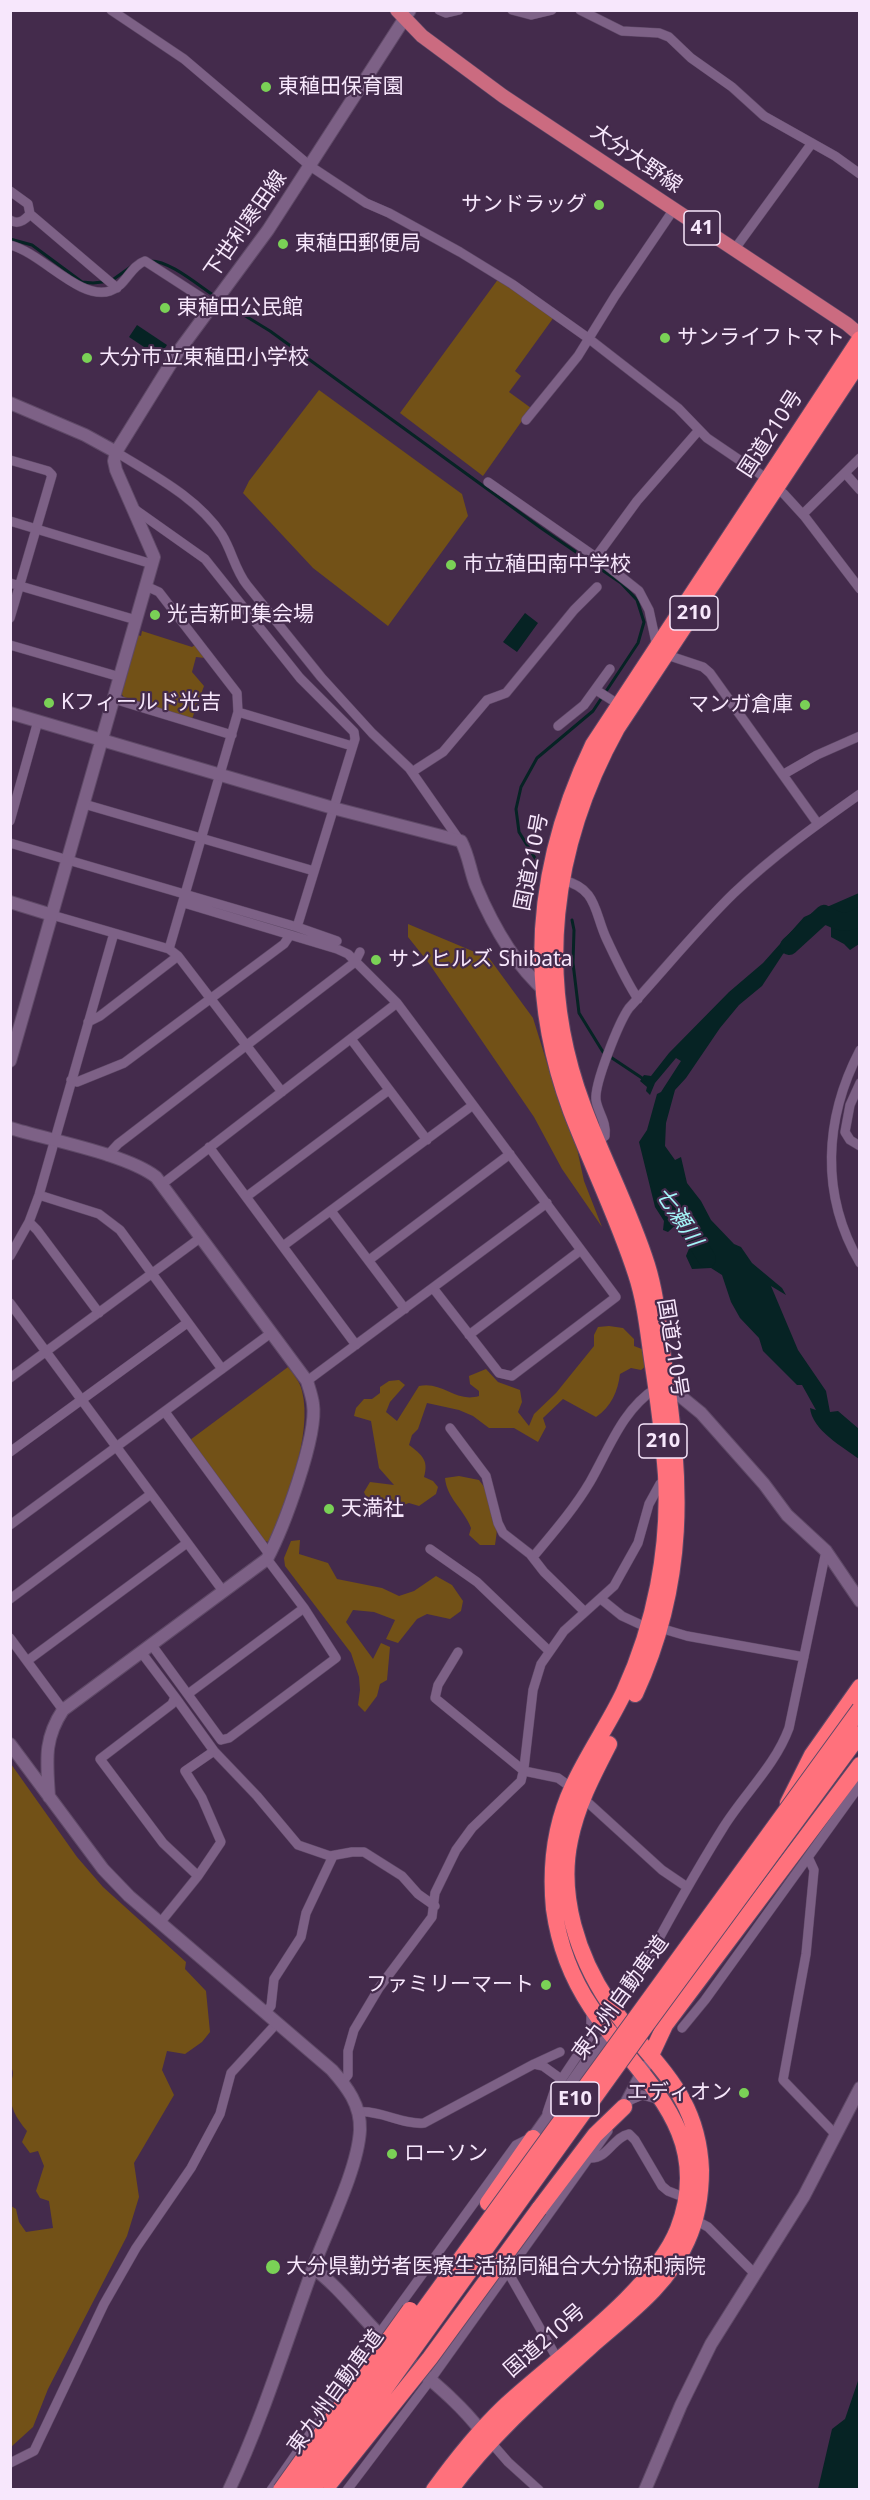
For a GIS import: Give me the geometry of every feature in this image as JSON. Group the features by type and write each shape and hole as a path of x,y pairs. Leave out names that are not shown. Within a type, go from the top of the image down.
{"highway":[{"name":"国道210号","path":"654,1628 666,1527 666,1479 662,1387 651,1279 637,1235 576,1086 557,1000 555,934 562,880 580,807 598,762 662,651 772,483 860,337"},
{"name":"国道210号","path":"772,483 860,361"},
{"name":"国道210号","path":"434,2490 558,2360 626,2298 659,2262 679,2228 686,2198 685,2152 670,2111 589,2003 572,1974 563,1950 554,1903 553,1865 556,1839 654,1628 673,1571 678,1522 677,1464 640,1287 623,1237 564,1091 549,1031 543,989 543,916 557,838 606,696 662,651"},
{"path":"627,2026 647,2013 662,1999 772,1838 798,1779 824,1736 860,1687"},
{"name":"東九州自動車道","path":"293,2490 860,1709"},
{"name":"東九州自動車道","path":"312,2490 647,2024 860,1734"},
{"path":"616,2040 635,2049 647,2050 673,2026 807,1835 860,1765"},
{"name":"国道210号","path":"450,2490 486,2436 657,2285 680,2254 695,2220 701,2177 696,2130 683,2099 603,1994 583,1955 574,1928 567,1869 577,1792"},
{"path":"603,1994 615,2006 628,2012 645,2009 662,1999"},
{"path":"325,2490 430,2358 595,2135 626,2104"},
{"path":"281,2490 533,2138"}],"main road":[{"name":"大分大野線","path":"404,14 422,36 503,96 847,324 860,337"}],"street":[{"path":"111,10 184,60 310,166 366,203 389,213 505,280 588,338 678,408 711,441 772,483 803,514 860,590"},
{"path":"438,10 450,13 459,10"},
{"path":"512,10 531,15 552,10"},
{"path":"580,10 622,31 659,33 669,37 696,62 732,87 764,116 836,156 860,174"},
{"name":"下世利寒田線","path":"116,452 178,352 268,231 404,14"},
{"path":"734,250 813,143"},
{"path":"10,191 28,204 30,214 117,288"},
{"path":"526,420 578,356 674,209"},
{"path":"10,220 21,222 30,214"},
{"path":"10,245 33,254 81,288 103,292 117,288 136,266 145,261 213,305"},
{"path":"10,403 86,435 116,452 189,499 217,528 242,578 293,643 360,720 412,772 461,842 469,858 477,887 506,943 522,968 557,1000"},
{"path":"596,557 637,501 699,430"},
{"path":"10,1060 13,1038 52,915 152,564 153,551 116,470 114,461 116,452"},
{"path":"803,514 860,458"},
{"path":"10,460 48,471 52,475 36,529 15,585 10,618"},
{"path":"845,473 860,490"},
{"path":"488,482 634,586 643,597 662,651 707,669 818,824"},
{"path":"133,508 205,559 300,678 351,727 355,739 297,927"},
{"path":"10,521 152,564"},
{"path":"15,585 136,620"},
{"path":"146,586 159,592 237,693 238,712 232,735 169,950"},
{"path":"412,772 443,752 487,700 506,693 574,610 597,587"},
{"path":"10,645 120,677"},
{"path":"558,726 584,705 606,696 610,669"},
{"path":"114,699 232,735"},
{"path":"238,712 352,746"},
{"path":"10,713 333,808 461,842"},
{"path":"10,822 38,721"},
{"path":"784,774 817,755 860,736"},
{"path":"598,1141 604,1136 606,1128 597,1105 597,1089 622,1019 692,937 734,894 767,864 860,794"},
{"path":"84,804 314,871"},
{"path":"10,843 337,949 355,962 397,1003 616,1297 512,1376 499,1373 433,1288"},
{"path":"562,880 581,888 594,903 607,939 638,999"},
{"path":"184,898 297,927 337,941"},
{"path":"10,902 169,950 178,956 282,1092"},
{"path":"10,1256 29,1222 39,1195 114,933"},
{"path":"71,1080 77,1082 124,1064 284,945 290,935"},
{"path":"107,1155 118,1144 355,962 360,952"},
{"path":"88,1022 100,1016 178,956"},
{"path":"160,1185 397,1003"},
{"path":"351,1039 426,1140"},
{"path":"860,1050 838,1100 831,1166 833,1190 840,1220 860,1263"},
{"path":"860,1083 850,1105 845,1132 850,1140 860,1146"},
{"path":"246,1197 389,1090"},
{"path":"283,1246 473,1105"},
{"path":"10,1128 107,1155 147,1171 160,1185 307,1381 314,1404 313,1425 283,1527 268,1556 63,1710 53,1726 48,1741 46,1757 49,1797"},
{"path":"209,1147 356,1345"},
{"path":"369,1260 510,1154"},
{"path":"39,1195 99,1214 120,1230 222,1369"},
{"path":"307,1381 547,1203"},
{"path":"331,1211 405,1309"},
{"path":"29,1222 99,1313"},
{"path":"10,1378 200,1238"},
{"path":"470,1335 581,1250"},
{"path":"10,1303 223,1591"},
{"path":"10,1452 187,1323"},
{"path":"10,1525 271,1333"},
{"path":"533,1557 574,1506 621,1424 644,1396 662,1387 701,1413 764,1484 787,1515 814,1537 826,1551 860,1600"},
{"path":"151,1644 221,1740 229,1738 336,1658 268,1556 165,1412"},
{"path":"450,1428 486,1476 503,1533 533,1557 544,1572 585,1612"},
{"path":"342,2082 348,2075 348,2051 354,2030 380,1988 426,1927 434,1912 436,1889 456,1850 472,1828 518,1784 524,1771 534,1683 549,1651 564,1631 601,1599 621,1576 638,1543 649,1504 660,1484 666,1479"},
{"path":"10,1599 151,1494"},
{"path":"643,1527 666,1527"},
{"path":"27,1661 187,1543"},
{"path":"430,1549 477,1582 549,1651"},
{"path":"634,1985 687,1887 724,1827 784,1742 789,1728 826,1551"},
{"path":"601,1599 622,1616 654,1628 804,1657"},
{"path":"188,1694 303,1608"},
{"path":"10,1638 63,1710"},
{"path":"141,1652 214,1751 264,1803 298,1845 333,1856 352,1852 370,1856 402,1876 418,1894 435,1906"},
{"path":"458,1652 438,1685 435,1698 524,1771 558,1778 577,1792 646,1856 687,1887"},
{"path":"175,1697 172,1704 100,1760 162,1842 198,1876"},
{"path":"10,1744 102,1869 129,1896 332,2070 351,2094 358,2112 360,2130 354,2159 260,2419 229,2490"},
{"path":"160,1923 198,1876 221,1842 202,1798 185,1771 214,1751"},
{"path":"673,2026 705,2000 860,1785"},
{"path":"265,2013 271,2006 274,1979 301,1937 306,1913 333,1856"},
{"path":"808,1857 814,1870 806,1954 783,2080 836,2135"},
{"path":"544,2121 555,2089 591,2035 592,2022 589,2003"},
{"path":"10,2463 34,2451 104,2304 136,2248 191,2168 220,2114 231,2073 277,2023"},
{"path":"271,2490 379,2334 516,2145 533,2138 596,2049 616,2040 627,2026"},
{"path":"347,2490 431,2379 590,2158 626,2104 643,2073 647,2050"},
{"path":"358,2112 380,2113 414,2123 424,2123 560,2052"},
{"path":"534,2064 543,2066 561,2079"},
{"path":"645,2490 676,2414 711,2344 804,2196 860,2088"},
{"path":"626,2104 634,2097 649,2095 670,2111"},
{"path":"590,2158 599,2157 619,2138 629,2134 635,2140 662,2186 686,2198"},
{"path":"695,2220 708,2227 754,2273"},
{"path":"313,2268 333,2284 379,2334 463,2409 539,2490"},
{"path":"508,2272 558,2360"}],"shaded area":[{"path":"499,278 554,317 515,371 521,376 509,392 531,408 483,476 400,413"},
{"path":"319,390 462,494 468,516 388,626 313,568 243,493 249,481"},
{"path":"142,631 192,647 195,645 205,658 196,657 192,672 204,686 192,719 125,699 121,693 138,635 141,636"},
{"path":"408,924 489,958 533,1018 561,1108 576,1144 584,1181 602,1227 562,1169 534,1117 428,962 408,937"},
{"path":"598,1327 623,1328 634,1339 634,1346 647,1351 646,1366 641,1370 631,1368 620,1374 613,1398 596,1417 563,1399 543,1418 546,1427 538,1442 514,1428 489,1428 473,1416 459,1410 427,1403 418,1429 412,1435 409,1445 423,1458 426,1466 424,1477 433,1481 438,1487 436,1494 419,1506 409,1503 394,1508 367,1499 364,1492 370,1482 394,1485 379,1468 371,1421 354,1416 356,1408 364,1399 372,1399 380,1393 380,1387 389,1381 399,1380 405,1385 390,1402 386,1412 397,1421 419,1386 435,1386 463,1397 479,1396 479,1391 470,1384 469,1376 486,1369 498,1382 520,1390 522,1402 518,1412 529,1426 534,1414 556,1393 594,1346 594,1335"},
{"path":"288,1367 302,1391 304,1427 290,1488 269,1542 264,1541 190,1440"},
{"path":"459,1476 479,1480 493,1503 497,1518 495,1545 480,1545 469,1535 471,1528 446,1485 445,1478"},
{"path":"300,1540 299,1554 328,1563 337,1579 382,1588 399,1596 414,1591 436,1576 452,1585 463,1601 461,1611 450,1619 427,1614 417,1619 398,1643 386,1639 395,1620 374,1612 353,1610 346,1622 373,1659 381,1643 390,1647 387,1680 380,1684 377,1696 365,1712 358,1705 359,1677 351,1653 285,1566 284,1558 291,1541"},
{"path":"11,1764 77,1857 103,1887 186,1962 185,1969 206,1991 210,2032 202,2042 185,2054 167,2051 162,2070 174,2095 134,2163 139,2197 127,2236 48,2389 33,2427 11,2447 11,2206 16,2209 19,2222 26,2232 53,2228 49,2201 40,2198 36,2191 44,2166 38,2151 30,2153 22,2142 27,2131 14,2111 10,2094 13,2074 10,2065"}],"water":[{"path":"137,325 167,345 159,357 129,337"},
{"path":"525,613 538,623 517,652 503,642"},
{"path":"859,893 859,944 850,950 831,937 831,924 823,921 809,927 783,954 762,986 739,1005 675,1090 666,1123 665,1146 675,1160 681,1157 687,1183 701,1201 711,1220 734,1244 741,1247 752,1263 782,1288 786,1295 771,1286 798,1350 826,1391 830,1412 838,1411 859,1429 859,1459 829,1437 816,1424 810,1408 816,1410 802,1385 797,1385 763,1351 759,1338 740,1318 731,1302 722,1275 711,1268 692,1269 686,1256 694,1231 689,1214 684,1209 680,1213 682,1219 668,1232 663,1230 664,1221 655,1207 639,1142 647,1130 657,1094 661,1092 681,1061 676,1058 655,1083 650,1095 646,1091 647,1087 640,1081 644,1075 651,1076 669,1053 729,992 763,963 804,917"},
{"path":"859,2378 859,2489 818,2489 832,2429 845,2419"}],"waterway":[{"path":"10,239 32,245 82,282 111,281 132,266"},
{"path":"149,261 165,264 216,297"},
{"path":"221,301 270,331 541,528 621,583 637,600 644,622 638,643 593,711 537,758 521,787 516,809 519,832 538,863"},
{"name":"七瀬川","path":"789,946 824,914 846,922 860,916"},
{"path":"572,920 573,963 579,1013 603,1052 645,1080"},
{"name":"七瀬川","path":"666,1201 693,1236 707,1259"}],"place":[{"name":"東稙田保育園","path":"266,87"},
{"name":"サンドラッグ","path":"599,205"},
{"name":"東稙田郵便局","path":"283,244"},
{"name":"東稙田公民館","path":"165,308"},
{"name":"サンライフトマト","path":"665,338"},
{"name":"大分市立東稙田小学校","path":"87,358"},
{"name":"市立稙田南中学校","path":"451,565"},
{"name":"光吉新町集会場","path":"155,615"},
{"name":"Kフィールド光吉","path":"49,703"},
{"name":"マンガ倉庫","path":"805,705"},
{"name":"サンヒルズ Shibata","path":"376,960"},
{"name":"天満社","path":"329,1509"},
{"name":"ファミリーマート","path":"546,1985"},
{"name":"エディオン","path":"744,2093"},
{"name":"ローソン","path":"392,2154"},
{"name":"大分県勤労者医療生活協同組合大分協和病院","path":"273,2267"}]}
